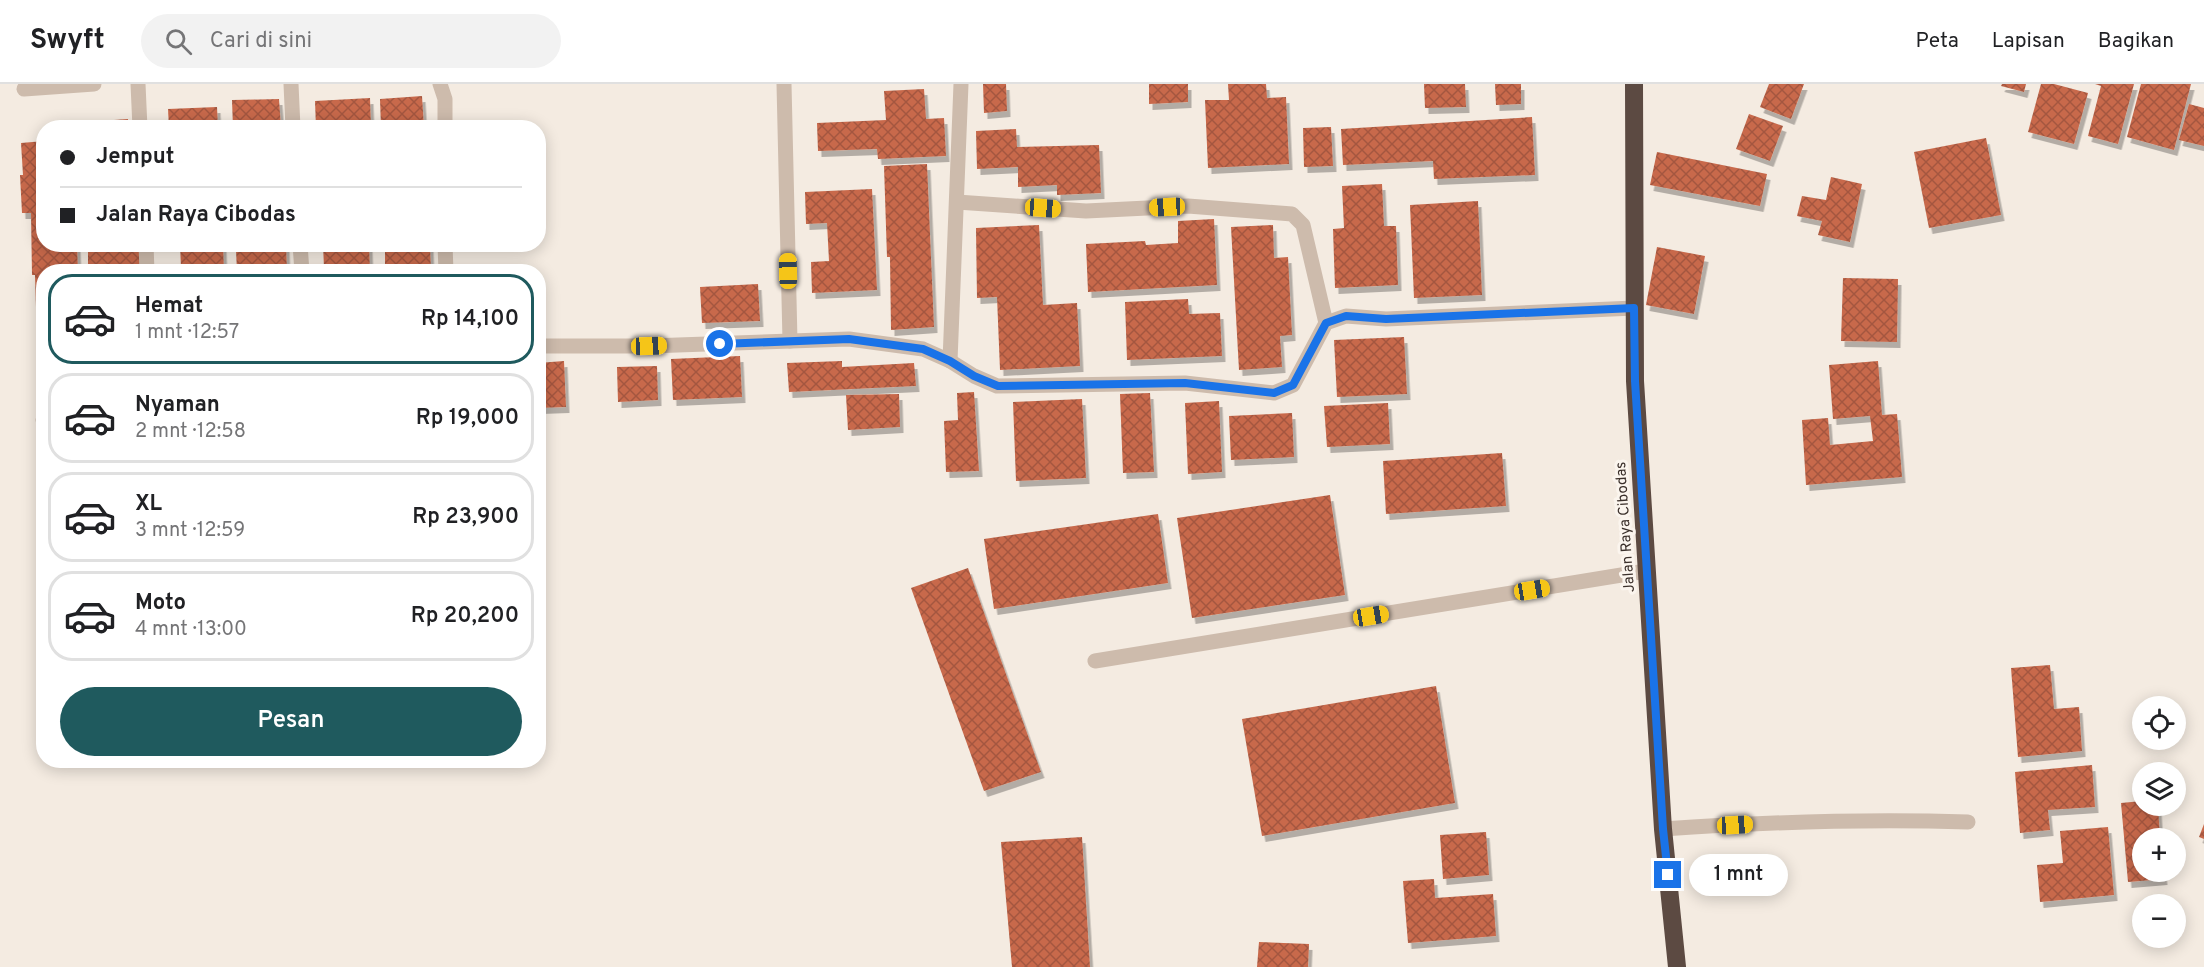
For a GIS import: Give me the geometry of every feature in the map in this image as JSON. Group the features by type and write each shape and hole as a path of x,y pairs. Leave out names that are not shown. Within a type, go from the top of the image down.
{"highway":[{"name":"Jalan Raya Cibodas","path":"1634,84 1635,381 1663,829 1677,967"}],"street":[{"path":"24,89 93,84"},
{"path":"138,84 140,120"},
{"path":"291,84 293,120"},
{"path":"440,84 445,99 445,120"},
{"path":"784,84 790,341"},
{"path":"950,361 961,84"},
{"path":"546,346 649,346 849,339 923,349 998,386 1185,383 1274,393 1293,385 1326,323 1303,225 1292,214 1188,206 1086,211 957,202"},
{"path":"1326,323 1346,316 1386,319 1634,308"},
{"path":"1095,661 1646,571"},
{"path":"1663,829 1873,819 1968,822"}],"building":[{"path":"983,84 1006,84 1007,111 984,113"},
{"path":"1149,84 1188,84 1188,102 1149,104"},
{"path":"1228,84 1266,84 1267,98 1286,97 1289,164 1208,168 1205,100 1229,100"},
{"path":"1424,84 1465,84 1466,107 1425,108"},
{"path":"1495,84 1521,84 1521,104 1496,105"},
{"path":"1769,84 1804,84 1791,119 1760,107"},
{"path":"2002,84 2026,84 2024,92 2001,86"},
{"path":"2041,84 2054,84 2088,93 2074,144 2028,132"},
{"path":"2095,84 2134,84 2118,144 2088,136 2101,86"},
{"path":"2141,84 2191,84 2174,150 2127,137"},
{"path":"924,89 926,119 944,118 946,156 878,159 877,149 818,151 817,123 886,120 884,91"},
{"path":"422,96 424,120 381,120 380,99"},
{"path":"370,98 371,120 316,120 315,101"},
{"path":"279,99 280,120 233,120 232,100"},
{"path":"2189,104 2204,108 2204,146 2179,140"},
{"path":"217,107 218,120 169,120 168,109"},
{"path":"1749,114 1783,126 1770,161 1736,149"},
{"path":"1532,117 1535,175 1434,179 1433,161 1343,165 1341,129"},
{"path":"1331,127 1333,166 1304,167 1303,128"},
{"path":"1016,129 1017,147 1099,145 1101,193 1057,195 1057,185 1018,187 1018,167 977,169 976,131"},
{"path":"1986,138 2001,215 1929,228 1914,152"},
{"path":"36,142 36,252 77,252 78,264 36,264 36,307 35,275 32,275 31,213 22,213 21,143"},
{"path":"1657,152 1767,174 1760,206 1650,185"},
{"path":"927,164 934,327 891,330 890,257 887,257 884,166"},
{"path":"1831,177 1862,184 1850,242 1818,235 1822,221 1797,216 1802,196 1826,200"},
{"path":"1382,184 1384,226 1396,226 1398,285 1335,288 1333,229 1344,228 1342,186"},
{"path":"872,189 877,290 812,293 811,262 829,261 827,223 806,224 805,192"},
{"path":"1478,201 1482,295 1414,298 1410,205"},
{"path":"1214,219 1217,285 1088,292 1086,244 1145,241 1146,245 1178,243 1178,221"},
{"path":"1039,225 1043,305 1077,303 1080,366 1000,370 997,297 977,298 976,228"},
{"path":"1273,225 1274,258 1288,257 1292,335 1280,336 1282,367 1239,370 1231,227"},
{"path":"1657,247 1705,256 1694,314 1646,305"},
{"path":"88,252 143,252 144,264 88,264"},
{"path":"180,252 223,252 224,264 181,264"},
{"path":"236,252 286,252 287,264 237,264"},
{"path":"323,252 369,252 370,264 324,264"},
{"path":"385,252 430,252 431,264 385,264"},
{"path":"1843,278 1898,279 1897,342 1841,341"},
{"path":"758,284 760,321 702,323 700,287"},
{"path":"1188,299 1189,314 1220,313 1222,356 1127,360 1125,302"},
{"path":"1404,337 1407,394 1337,397 1334,340"},
{"path":"740,356 742,397 673,400 671,359"},
{"path":"564,361 566,407 546,408 546,362"},
{"path":"842,361 842,367 914,363 916,386 789,392 787,363"},
{"path":"1878,361 1882,415 1897,414 1902,477 1806,485 1802,420 1828,418 1830,445 1873,441 1870,416 1833,419 1829,365"},
{"path":"657,366 658,400 618,402 617,367"},
{"path":"974,392 979,471 946,472 944,421 958,420 957,393"},
{"path":"1150,393 1154,472 1123,473 1120,394"},
{"path":"899,394 900,427 848,430 846,395"},
{"path":"1082,399 1086,478 1016,481 1013,402"},
{"path":"1219,401 1222,472 1188,474 1185,403"},
{"path":"1388,403 1390,444 1327,447 1324,406"},
{"path":"1292,413 1294,457 1231,460 1229,416"},
{"path":"1502,453 1506,506 1386,514 1383,461"},
{"path":"1330,495 1345,595 1192,618 1177,518"},
{"path":"1158,514 1168,583 994,609 984,539"},
{"path":"968,568 1041,772 984,791 911,588"},
{"path":"2050,665 2054,709 2079,707 2082,751 2018,757 2011,668"},
{"path":"1436,686 1455,803 1262,836 1242,719"},
{"path":"2092,765 2095,807 2048,810 2050,830 2020,833 2015,772"},
{"path":"2132,802 2132,816 2159,816 2159,828 2132,828 2132,882 2128,882 2121,803"},
{"path":"2204,824 2204,839 2199,837"},
{"path":"2108,827 2114,895 2040,902 2037,865 2063,863 2060,831"},
{"path":"1486,832 1489,875 1443,879 1440,835"},
{"path":"1082,837 1090,967 1012,967 1001,842"},
{"path":"1434,879 1435,898 1493,894 1496,936 1408,943 1403,881"},
{"path":"1259,942 1309,944 1308,967 1257,967"}],"route":[{"path":"720,344 849,339 923,349 998,386 1185,383 1274,393 1293,385 1326,323 1346,316 1386,319 1634,308 1635,381 1663,829 1668,875"}]}
